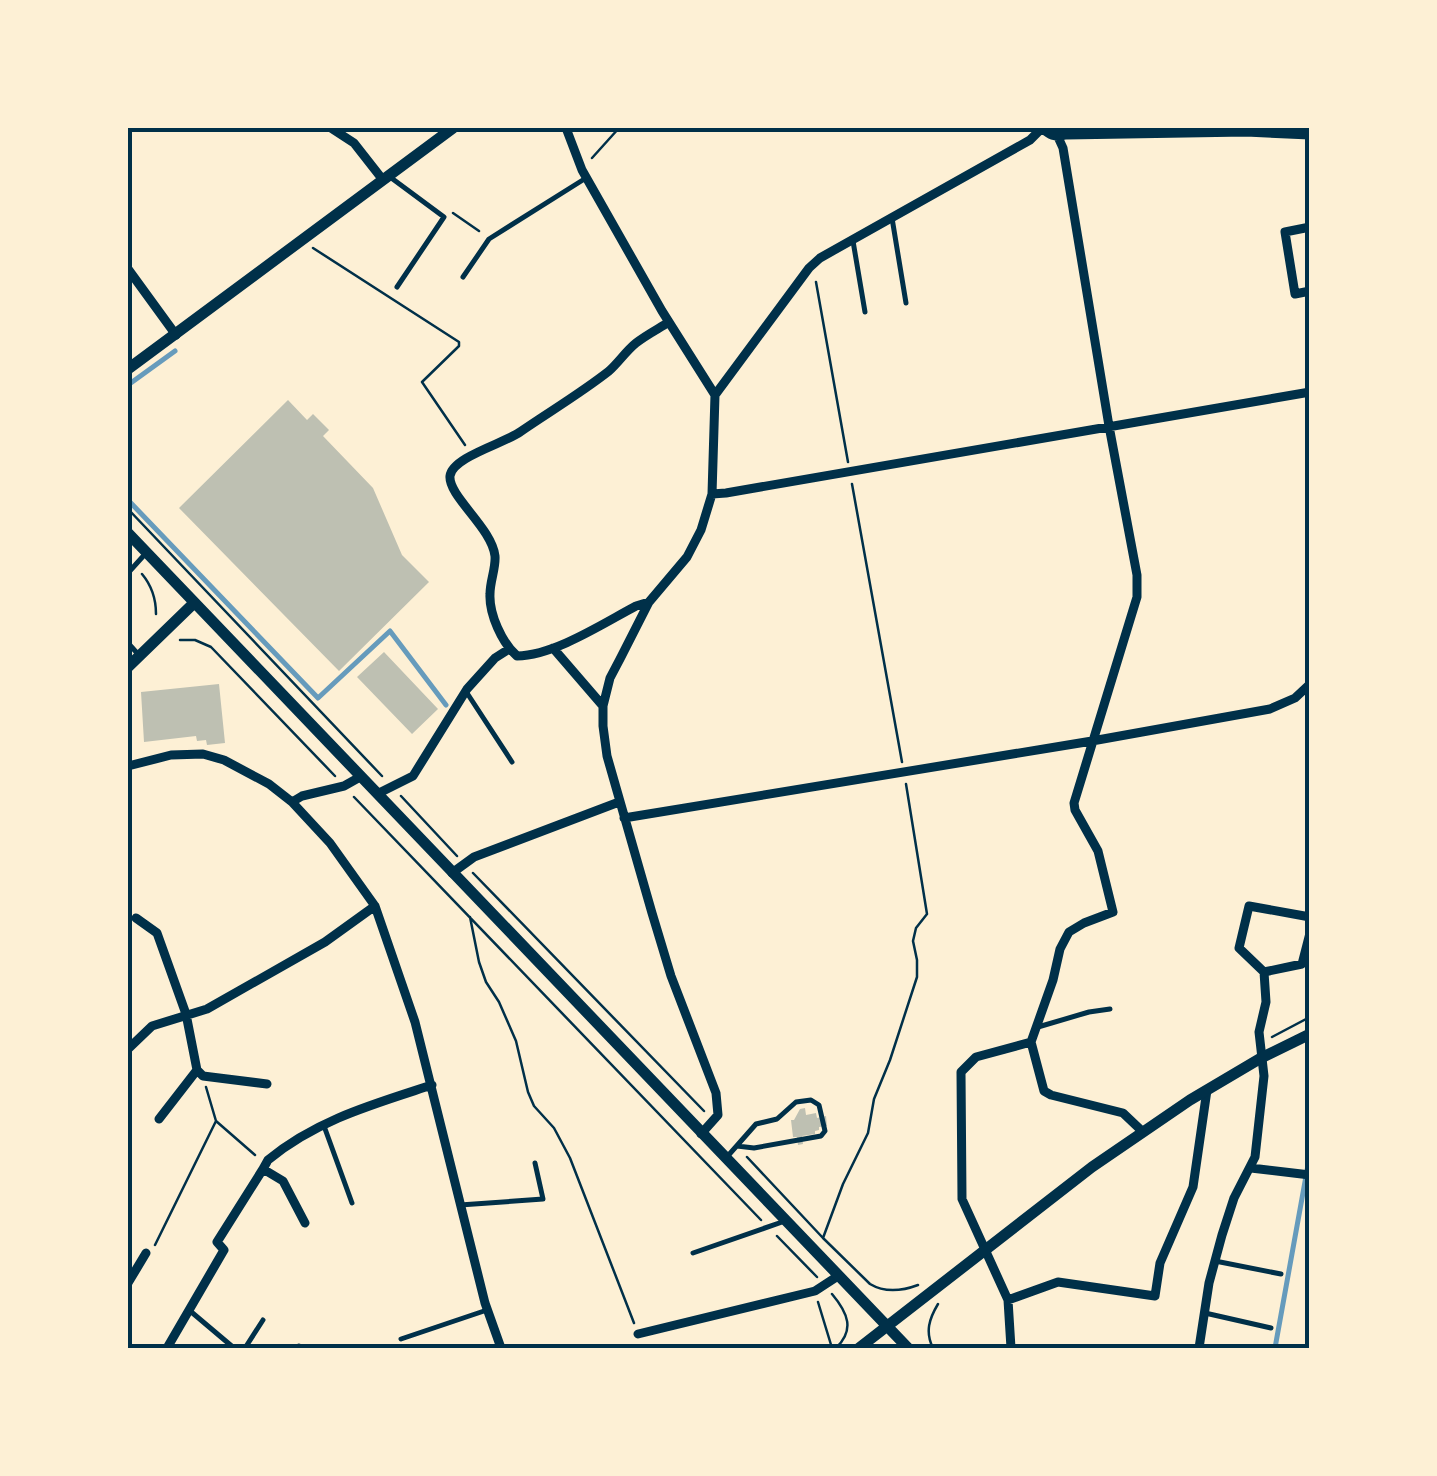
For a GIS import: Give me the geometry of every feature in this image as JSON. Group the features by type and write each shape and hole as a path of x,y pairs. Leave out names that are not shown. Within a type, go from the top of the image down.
{"street":[{"path":"331,128 354,144 386,178"},
{"path":"128,369 453,128"},
{"path":"566,128 584,174 668,322 715,395 712,494 701,530 687,557 649,602 610,678 603,706 608,756 624,818 671,976 716,1093 718,1116 702,1134"},
{"path":"715,395 820,258 1030,140 1042,128 1058,137 1246,132 1310,135"},
{"path":"1010,1348 1008,1300 962,1199 961,1072 976,1057 1030,1042 1038,1028 1060,948 1069,932 1113,912 1098,851 1074,803 1136,597 1137,575 1058,137"},
{"path":"1310,228 1285,232 1295,294 1310,292"},
{"path":"128,269 176,335"},
{"path":"649,602 553,648 533,656 517,656 509,650 492,610 492,546 450,478 451,471 472,455 510,440 612,369 636,343 668,322"},
{"path":"712,494 1310,392"},
{"path":"128,533 908,1348"},
{"path":"128,667 194,603"},
{"path":"553,648 603,706"},
{"path":"377,794 413,776 466,692 495,658 509,650"},
{"path":"624,818 1270,709 1295,698 1310,684"},
{"path":"128,766 171,755 203,754 224,760 269,784 292,802 330,843 375,906 416,1022 460,1205 501,1348"},
{"path":"292,802 344,786 360,776"},
{"path":"452,873 474,857 620,802"},
{"path":"128,1049 152,1026 207,1009 325,942 375,906"},
{"path":"1199,1348 1215,1261 1234,1198 1255,1157 1264,1076 1259,1032 1266,1002 1264,972 1239,948 1248,906 1310,917"},
{"path":"136,918 157,932 186,1014 200,1073"},
{"path":"1264,972 1302,964 1310,933"},
{"path":"859,1348 1143,1132 1261,1058 1310,1034"},
{"path":"1030,1042 1044,1091 1123,1114 1143,1132"},
{"path":"200,1073 268,1084"},
{"path":"159,1118 200,1073"},
{"path":"167,1348 224,1250 217,1242 274,1154 323,1124 432,1085"},
{"path":"1008,1300 1058,1282 1156,1296 1160,1263 1193,1187 1207,1090"},
{"path":"264,1167 283,1181 305,1222"},
{"path":"1251,1168 1310,1175"},
{"path":"128,1283 146,1252"},
{"path":"638,1334 815,1292 838,1276"}],"lane":[{"path":"463,277 489,239 584,174"},
{"path":"386,178 444,217 397,287"},
{"path":"892,218 906,302"},
{"path":"853,240 865,312"},
{"path":"128,573 147,553"},
{"path":"128,643 140,656"},
{"path":"466,692 512,762"},
{"path":"1038,1028 1110,1009"},
{"path":"726,1158 736,1146 756,1124 777,1119 796,1102 811,1100 819,1105 825,1130 816,1139 754,1148 736,1146"},
{"path":"323,1124 352,1203"},
{"path":"460,1205 543,1200 535,1163"},
{"path":"694,1253 785,1221"},
{"path":"1215,1261 1281,1274"},
{"path":"190,1310 234,1348"},
{"path":"401,1339 488,1310"},
{"path":"1204,1313 1271,1328"},
{"path":"245,1348 263,1320"}],"path":[{"path":"584,174 619,128"},
{"path":"304,238 310,246 459,342 422,382 472,455"},
{"path":"128,509 713,1121"},
{"path":"134,566 149,582 156,614"},
{"path":"180,640 210,646 810,1269 848,1317 848,1332 834,1348"},
{"path":"472,895 469,915 486,982 500,1002 516,1040 534,1106 554,1128 570,1158 638,1334"},
{"path":"1260,1042 1310,1017"},
{"path":"200,1073 216,1121 264,1167"},
{"path":"146,1252 152,1252 216,1121"},
{"path":"736,1146 870,1284 892,1290 918,1285"},
{"path":"810,1269 834,1348"},
{"path":"933,1348 928,1338 929,1320 938,1304"}],"building":[{"path":"288,400 307,420 313,414 329,430 323,436 373,488 402,555 429,582 339,671 179,508"},
{"path":"384,652 438,709 412,734 357,677"},
{"path":"219,684 225,743 207,745 206,740 197,741 196,736 144,742 141,692"},
{"path":"805,1108 806,1115 826,1116 827,1126 802,1136 803,1144 798,1145 791,1120"}],"waterway":[{"path":"128,385 175,351"},
{"path":"128,500 318,698 390,631 446,705"},
{"path":"1275,1348 1310,1154"}]}
